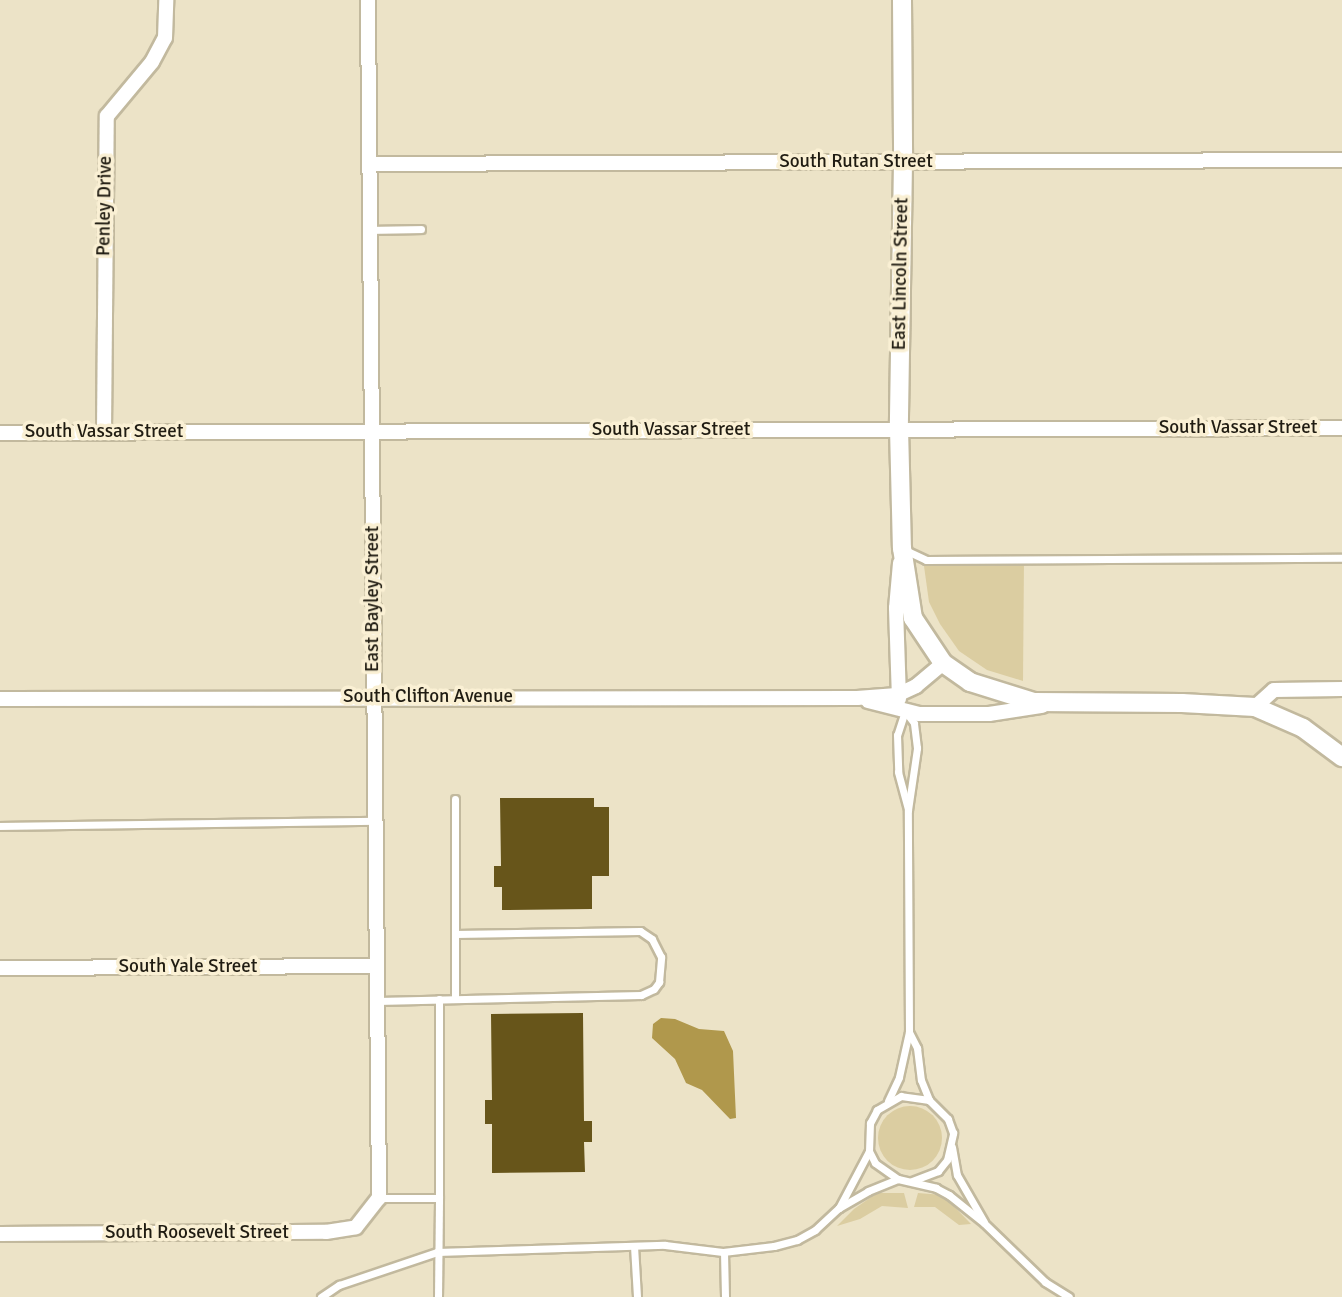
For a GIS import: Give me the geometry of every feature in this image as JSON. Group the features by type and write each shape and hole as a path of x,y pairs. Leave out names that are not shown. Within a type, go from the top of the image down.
{"street":[{"name":"Penley Drive","path":"104,432 107,116 152,62 165,38 166,0"},
{"name":"East Bayley Street","path":"369,0 379,1198"},
{"name":"East Lincoln Street","path":"902,0 903,162 899,428 902,548 896,608 897,695 905,711"},
{"name":"South Rutan Street","path":"370,164 1342,160"},
{"name":"South Vassar Street","path":"0,433 1342,428"},
{"name":"East Lincoln Street","path":"902,548 913,618 943,663"},
{"name":"South Clifton Avenue","path":"0,698 857,698 897,695 916,686 943,663 970,682 1034,702 1182,702 1255,707 1303,728 1342,757"},
{"path":"1255,707 1274,690 1342,689"},
{"name":"South Clifton Avenue","path":"857,698 919,714 989,714 1067,702"},
{"name":"South Yale Street","path":"0,968 376,966"},
{"name":"South Roosevelt Street","path":"0,1234 326,1232 356,1227 379,1198"}],"lane":[{"path":"370,230 421,229"},
{"path":"902,548 926,560 1342,558"},
{"path":"905,711 897,735 898,772 908,810"},
{"path":"838,1208 869,1151 870,1123 888,1101 899,1077 909,1032 908,810 917,748 914,723 905,711"},
{"path":"455,799 456,999"},
{"path":"0,826 374,821"},
{"path":"377,1001 648,994 659,982 661,957 652,939 640,931 455,934"},
{"path":"438,1297 441,1251 439,999"},
{"path":"909,1032 916,1048 921,1080 929,1100 948,1119 957,1175 984,1223"},
{"path":"888,1101 901,1096 929,1100"},
{"path":"912,1181 938,1171 952,1147"},
{"path":"869,1151 880,1168 898,1180"},
{"path":"321,1297 339,1285 441,1251 665,1245 724,1251 797,1240 815,1230 838,1208 868,1191 898,1180 912,1181 949,1195 984,1223 1045,1282 1069,1297"},
{"path":"379,1198 439,1198"},
{"path":"634,1246 637,1297"},
{"path":"724,1251 725,1297"}],"shaded area":[{"path":"923,559 1024,559 1023,681 987,670 959,651 940,624 929,602"},
{"path":"661,1018 675,1019 699,1029 724,1031 733,1051 736,1118 730,1119 702,1090 686,1083 675,1059 652,1038 653,1024"},
{"path":"910,1106 928,1112 936,1120 942,1138 936,1156 928,1164 910,1170 892,1164 884,1156 878,1138 884,1120 892,1112"},
{"path":"877,1193 904,1193 908,1208 882,1206 860,1219 837,1226 854,1209"},
{"path":"918,1193 943,1195 971,1224 959,1225 935,1207 914,1207"}],"building":[{"path":"500,798 594,798 594,807 609,807 609,876 592,876 592,909 502,910 502,887 494,887 494,866 501,866"},
{"path":"583,1013 584,1121 592,1121 592,1142 584,1142 585,1172 492,1173 492,1124 485,1124 485,1100 492,1100 491,1014"}]}
